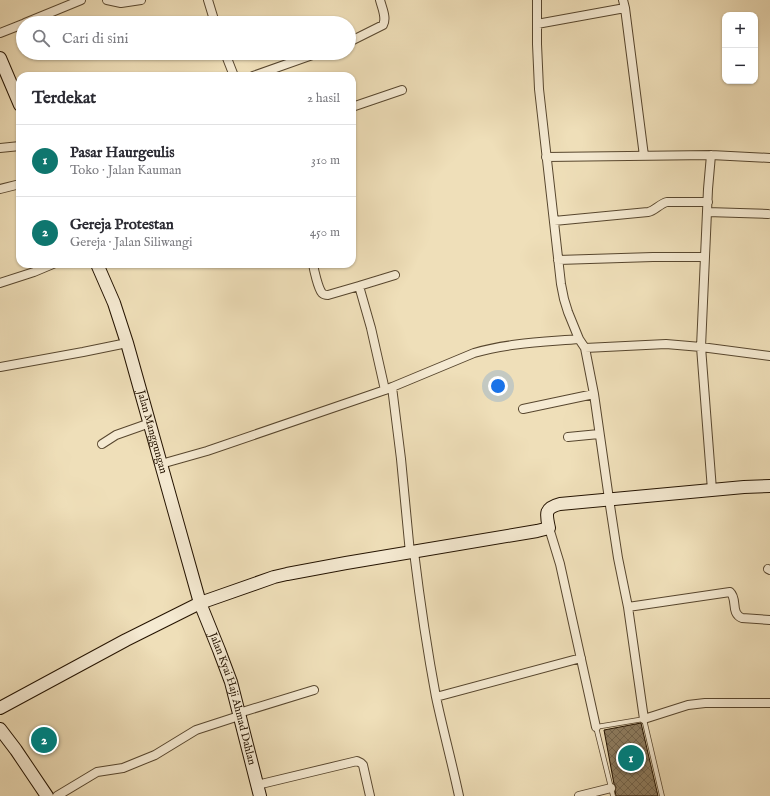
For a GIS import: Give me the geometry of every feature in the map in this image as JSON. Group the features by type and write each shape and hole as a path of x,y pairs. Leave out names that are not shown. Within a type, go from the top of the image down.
{"street":[{"path":"41,16 81,0"},
{"path":"107,0 121,3 141,0"},
{"path":"208,0 213,16"},
{"path":"356,38 383,25 385,22 380,0"},
{"path":"537,0 537,55 539,89 561,284 564,299 579,339 585,348 594,394 609,500 618,558 628,607 644,718 688,705 705,703 770,703"},
{"path":"537,24 624,4 644,156"},
{"path":"0,33 16,26"},
{"path":"0,58 16,96"},
{"path":"228,60 232,72"},
{"path":"264,72 298,60"},
{"path":"356,107 402,90"},
{"path":"0,148 16,146"},
{"path":"546,157 711,155 770,158"},
{"path":"711,155 701,347 712,490"},
{"path":"0,188 16,185"},
{"path":"554,221 648,212 667,202 708,202"},
{"path":"707,212 768,214"},
{"path":"558,260 705,257"},
{"path":"0,283 43,268"},
{"name":"Jalan Manggungan","path":"99,268 114,303 127,343 200,603"},
{"path":"314,268 322,293 328,295 395,275"},
{"path":"358,286 389,388 402,466 412,552 427,648 436,697 458,796"},
{"path":"161,464 207,451 389,388 486,349 579,339"},
{"path":"0,367 127,343"},
{"path":"585,348 666,344 770,356"},
{"path":"523,409 594,394"},
{"path":"102,444 116,435 150,423"},
{"path":"568,437 599,434"},
{"path":"596,727 560,564 549,528 547,512 549,508 560,504 770,486"},
{"path":"0,708 126,640 200,603 253,584 287,574 549,528"},
{"path":"628,607 730,592 733,596 735,610 739,616 742,618 770,620"},
{"name":"Jalan Kyai Haji Ahmad Dahlan","path":"200,603 230,682 259,791"},
{"path":"436,697 581,658"},
{"path":"57,796 96,772 122,768 155,754 196,730 314,690"},
{"path":"0,729 47,796"},
{"path":"259,791 357,761 361,762 363,765 370,796"},
{"path":"578,796 612,792"}],"lane":[{"path":"612,792 596,727 644,718 662,796"}],"building":[{"path":"641,723 658,796 616,796 616,787 614,784 604,730"}],"place":[{"name":"Gereja Protestan","path":"44,740"},
{"name":"Pasar Haurgeulis","path":"631,758"}]}
